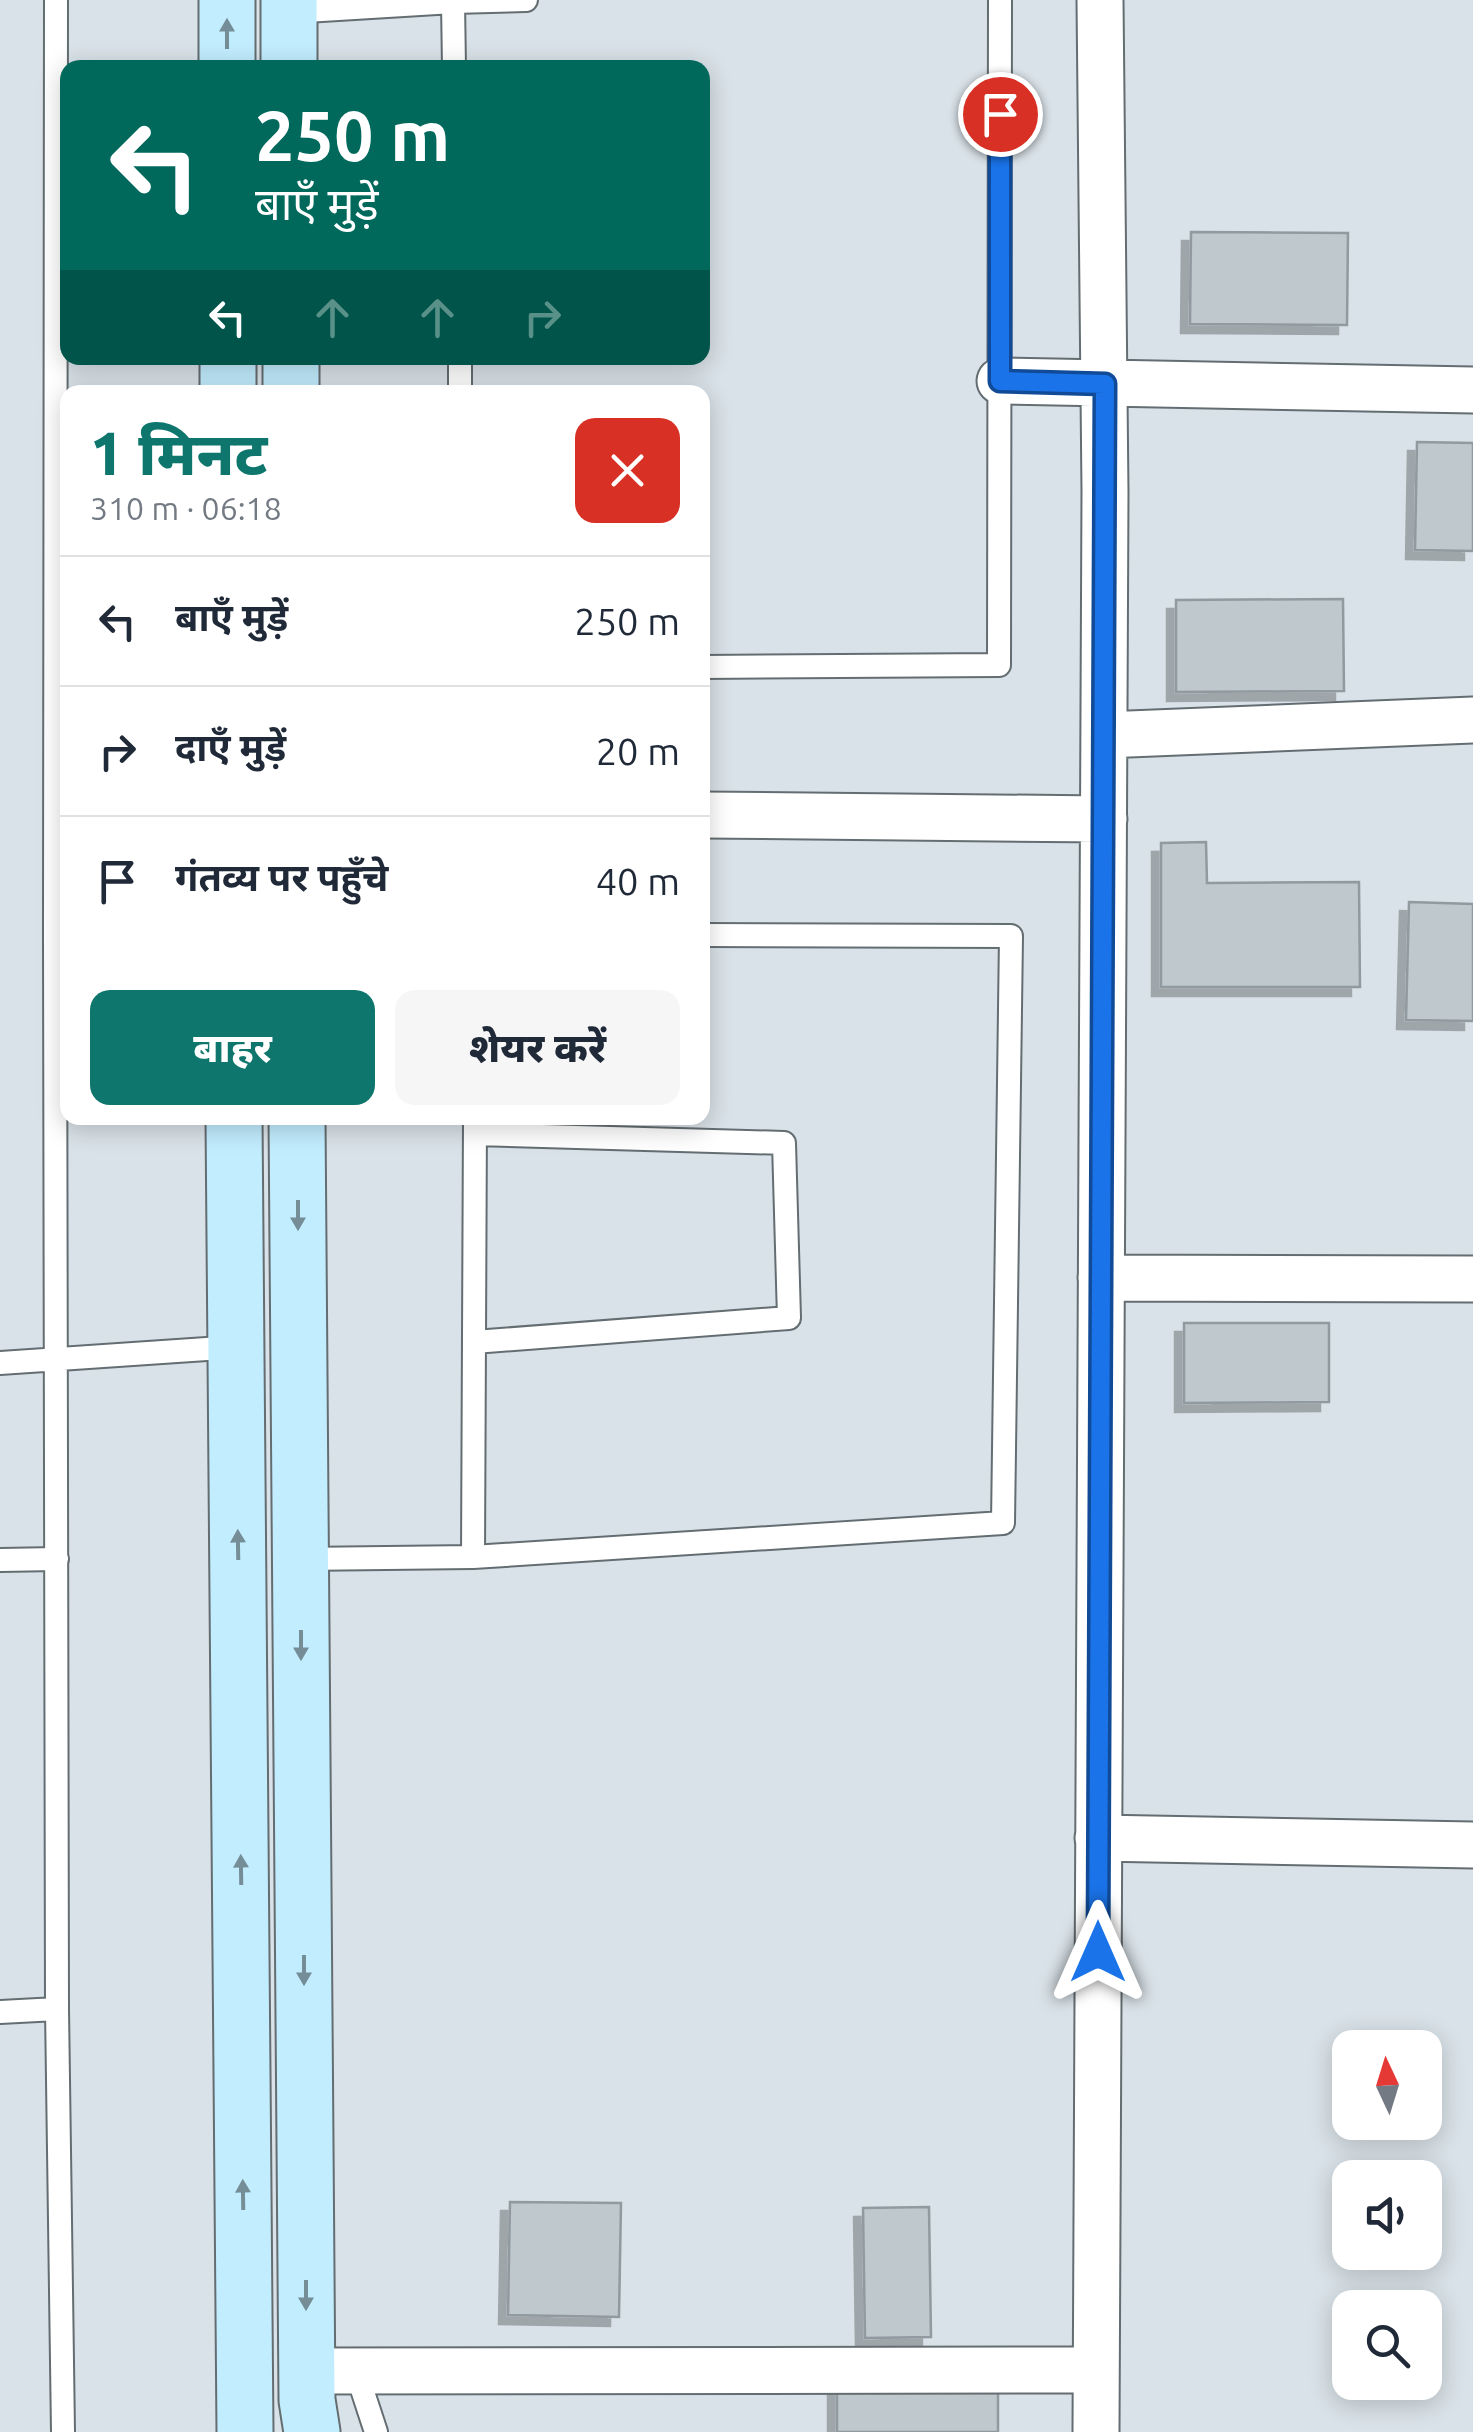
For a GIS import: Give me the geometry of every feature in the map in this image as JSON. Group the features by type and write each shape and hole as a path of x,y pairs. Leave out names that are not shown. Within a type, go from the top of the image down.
{"street":[{"path":"227,0 227,60"},
{"path":"1096,2432 1105,384 1100,0"},
{"path":"289,6 289,60"},
{"path":"1000,381 1473,390"},
{"path":"1104,735 1473,720"},
{"path":"710,815 1104,819"},
{"path":"234,1125 246,2432"},
{"path":"297,1125 300,1559 331,2371 307,2400 312,2432"},
{"path":"1102,1278 1473,1279"},
{"path":"1098,1838 1473,1844"},
{"path":"331,2371 1096,2370"}],"lane":[{"path":"56,0 60,746"},
{"path":"289,6 526,0"},
{"path":"710,667 999,665 1000,0"},
{"path":"453,2 454,60"},
{"path":"300,1559 473,1557 1002,1523 1011,936 710,935"},
{"path":"60,1075 57,2008 63,2432"},
{"path":"473,1557 475,1126 784,1143 788,1318 474,1342"},
{"path":"0,1362 236,1347"},
{"path":"0,1560 57,1559"},
{"path":"0,2012 57,2008"},
{"path":"331,2371 376,2432"}],"building":[{"path":"1191,232 1348,233 1347,325 1190,324"},
{"path":"1417,442 1473,443 1473,551 1415,550"},
{"path":"1343,599 1344,691 1176,692 1176,600"},
{"path":"1206,842 1207,883 1359,882 1360,987 1161,987 1161,843"},
{"path":"1409,902 1473,904 1473,1021 1406,1020"},
{"path":"1184,1323 1329,1323 1329,1402 1184,1403"},
{"path":"510,2202 621,2203 619,2317 508,2315"},
{"path":"929,2207 931,2337 865,2338 863,2208"},
{"path":"998,2380 998,2432 837,2432 837,2381"}],"route":[{"path":"1000,114 1000,381 1105,384 1098,1952"}]}
